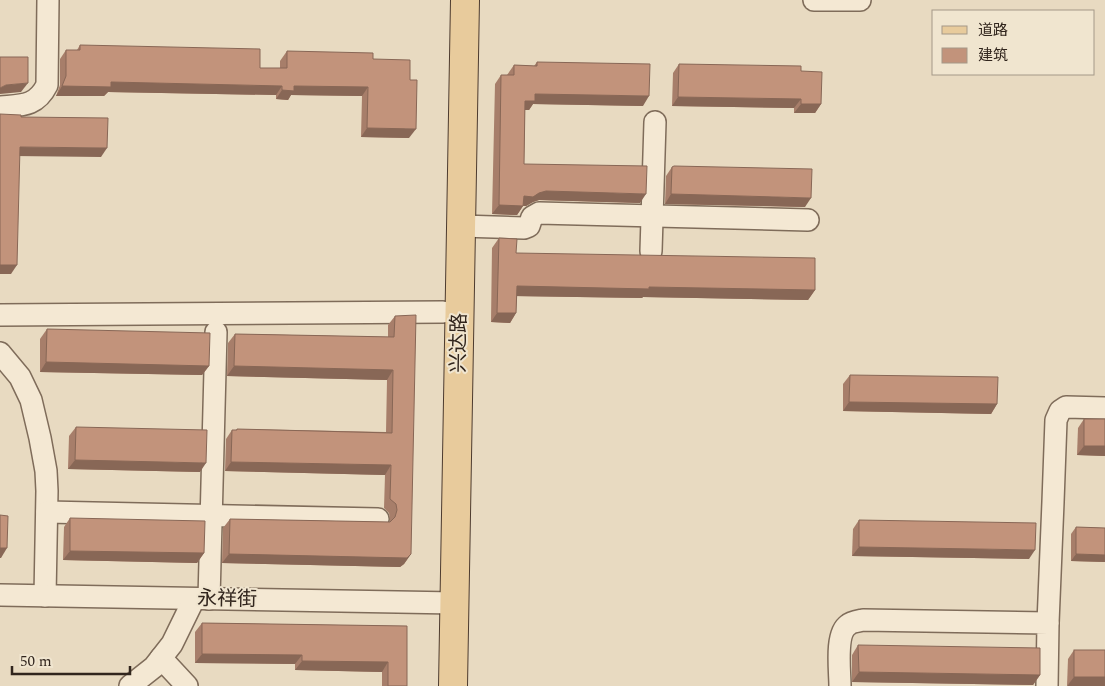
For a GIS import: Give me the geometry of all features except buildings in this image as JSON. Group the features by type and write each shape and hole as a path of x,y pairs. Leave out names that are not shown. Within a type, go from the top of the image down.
{"main road":[{"name":"兴达路","path":"448,0 442,312 446,603 453,686"},
{"name":"兴达路","path":"436,686 446,603 461,226 465,0"}],"street":[{"path":"0,107 24,105 33,102 42,95 47,85 48,0"},
{"path":"814,0 860,0"},
{"path":"651,251 655,122"},
{"path":"461,226 524,228 529,226 532,216 539,213 808,220"},
{"path":"0,315 442,312"},
{"path":"130,686 154,667 172,644 201,599 211,516 216,332"},
{"path":"0,353 20,377 31,400 40,438 46,472 45,596"},
{"path":"1048,686 1048,623 1056,420 1060,411 1066,407 1105,408"},
{"path":"47,512 378,519"},
{"name":"永祥街","path":"0,595 446,603"},
{"path":"840,686 840,640 843,630 849,623 862,620 1048,623"},
{"path":"161,658 187,686"}]}
